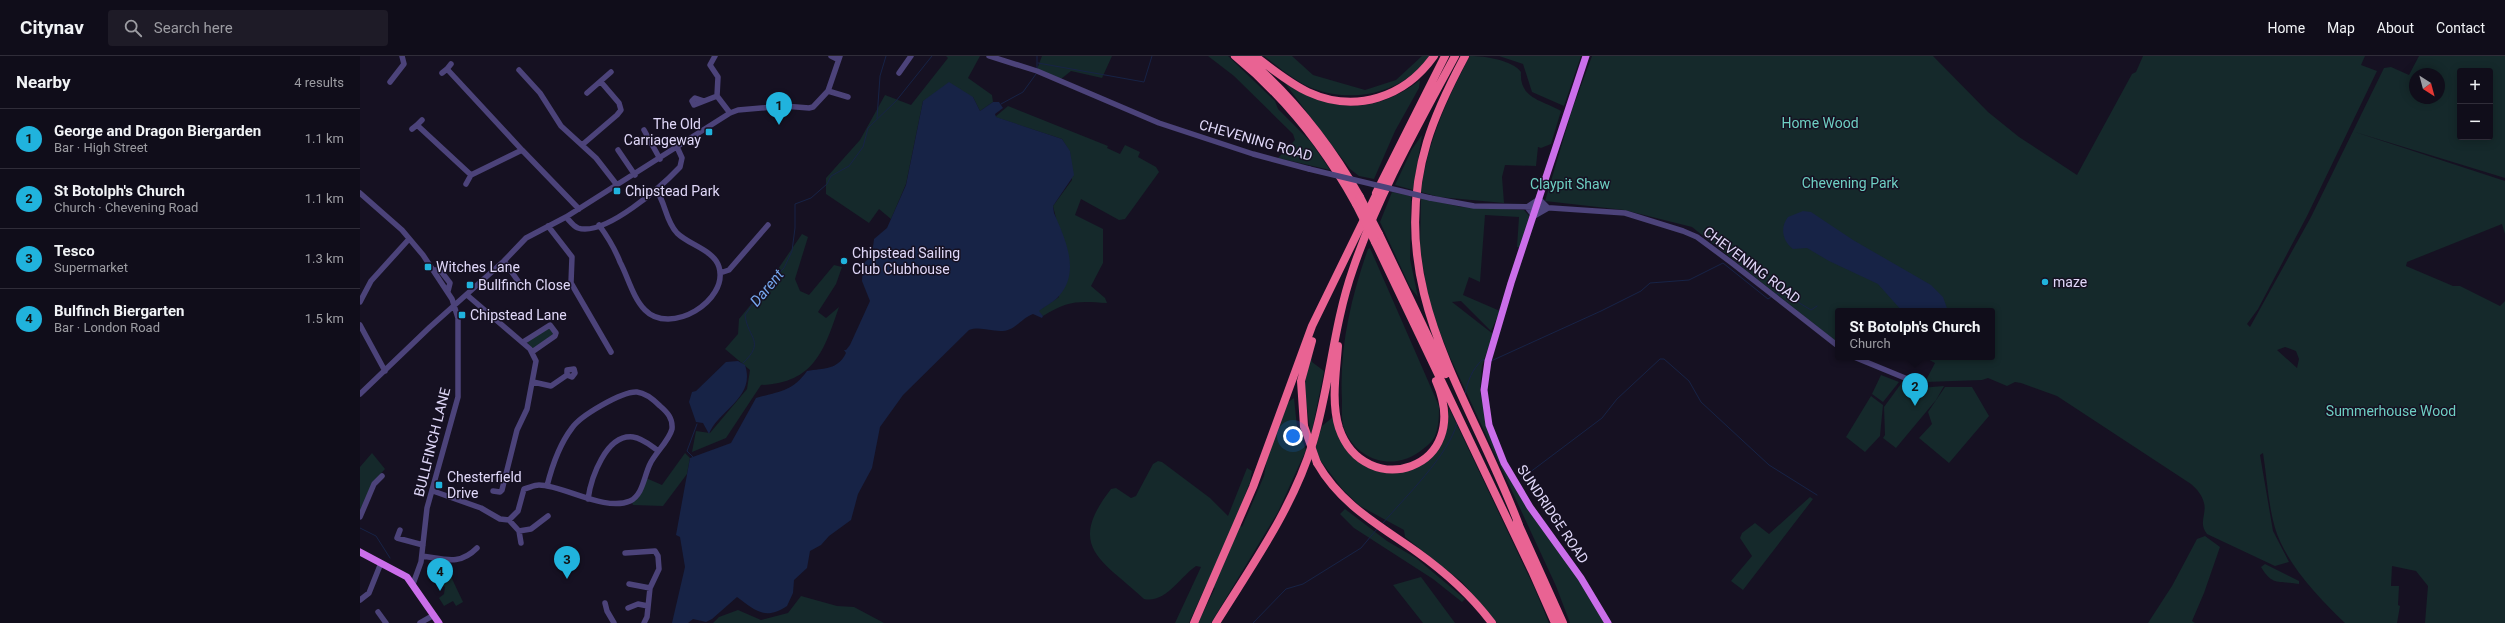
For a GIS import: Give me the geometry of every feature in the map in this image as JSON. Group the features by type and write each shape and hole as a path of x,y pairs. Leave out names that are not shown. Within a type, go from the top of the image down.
{"highway":[{"path":"1235,56 1265,83 1299,119 1330,160 1379,234 1519,525 1563,623"},
{"path":"1245,56 1278,86 1309,121 1340,162 1401,297 1536,577 1555,623"},
{"path":"1256,56 1284,77 1310,92 1329,99 1352,102 1378,99 1395,92 1416,78 1434,56"},
{"path":"1194,623 1253,487 1312,326 1376,193 1445,56"},
{"path":"1216,623 1274,529 1304,469 1321,414 1343,302 1356,261 1377,210 1455,56"},
{"path":"1465,56 1437,114 1423,156 1415,204 1417,263 1424,299 1438,342 1506,492 1519,525"},
{"path":"1376,193 1308,352 1301,391 1304,426 1317,463 1329,482 1350,505 1440,569 1473,600 1492,623"},
{"path":"1343,302 1335,388 1339,427 1346,443 1360,458 1378,468 1399,469 1418,463 1430,453 1442,436 1445,416 1440,391 1401,297"}],"main road":[{"name":"SUNDRIDGE ROAD","path":"1586,56 1488,361 1484,400 1489,425 1498,450 1515,483 1581,578 1608,623"},
{"path":"360,552 400,572 413,584 439,623"}],"street":[{"path":"390,82 404,64 402,56"},
{"path":"715,56 710,65 718,77 718,96 730,113"},
{"path":"360,394 504,261 526,238 566,217 635,175 730,113 738,110 784,106 809,108 816,105 828,91 838,58 831,56"},
{"path":"899,73 911,56"},
{"name":"CHEVENING ROAD","path":"989,56 1038,71 1159,123 1253,154 1309,169 1430,198 1474,206 1537,207 1625,213 1697,236 1835,344"},
{"path":"451,64 444,71 571,198 579,209"},
{"path":"519,70 540,93 561,126 596,158 618,185"},
{"path":"587,93 611,72"},
{"path":"582,145 618,115 621,110 619,103 601,82"},
{"path":"828,91 848,97"},
{"path":"704,101 718,96"},
{"path":"412,129 422,120"},
{"path":"417,125 471,175"},
{"path":"644,130 660,159"},
{"path":"566,217 580,228 599,225 631,209 656,190 680,167 682,158 678,147"},
{"path":"466,184 471,175 522,150"},
{"path":"618,150 635,175"},
{"path":"599,225 616,253 639,302 655,317 671,320 700,307 716,290 720,273 714,258 681,236 671,225 656,190"},
{"path":"360,193 409,239 434,270 448,291 455,305"},
{"path":"1539,199 1548,208 1534,216 1527,207 1539,199"},
{"path":"720,273 729,270 768,225"},
{"path":"548,226 572,257 571,283 611,352"},
{"path":"360,302 371,281 409,239"},
{"path":"504,261 518,281"},
{"path":"467,295 523,342 532,352 536,361 527,409 517,430 502,490 500,492 492,491"},
{"name":"BULLFINCH LANE","path":"413,584 422,556 427,508 433,491 459,388 458,318 455,305"},
{"path":"360,325 385,371"},
{"path":"523,342 550,325 556,333 555,336 532,352"},
{"path":"1861,360 1922,385"},
{"path":"533,382 551,386 567,375"},
{"path":"509,520 518,511 524,489 537,485 547,486 588,498 619,503 633,499 638,493 657,450 671,432 670,416 646,395 635,392 606,404 575,423 558,452 547,486"},
{"path":"588,498 589,489 601,462 607,451 618,440 627,437 636,437 657,450"},
{"path":"360,517 374,484 382,476"},
{"path":"433,491 481,508 500,519 509,520 519,531 521,543"},
{"path":"519,531 531,529 548,516"},
{"path":"400,530 397,538 422,545"},
{"path":"422,556 459,560 468,557 477,548"},
{"path":"629,551 655,551 658,554 659,569 650,588 647,617 644,623"},
{"path":"360,600 369,593 381,563"},
{"path":"629,584 650,588"},
{"path":"605,603 605,612 614,623"},
{"path":"628,608 638,604 648,606"},
{"path":"378,612 386,623"},
{"path":"420,623 434,615"}],"green space":[{"path":"946,56 980,56 968,78 992,95 993,102 980,111 973,97 923,101 906,184 891,219 879,209 869,223 826,194 826,178 860,140 885,95 911,105 948,58"},
{"path":"1042,56 1112,56 1102,78 1071,71 1061,79 1037,69"},
{"path":"1208,56 1228,56 1275,101 1278,109 1311,142 1330,170 1278,158 1295,140 1293,134 1234,76"},
{"path":"1264,56 1292,56 1313,75 1365,90 1396,80 1422,56 1429,56 1418,69 1405,80 1390,88 1374,93 1340,95 1323,92 1307,86 1290,76"},
{"path":"1470,56 1490,58 1511,64 1521,72 1521,81 1528,93 1534,98 1561,111 1551,144 1541,148 1538,147 1536,166 1505,165 1502,177 1504,203 1439,197 1421,192 1428,156 1439,122 1453,88"},
{"path":"1499,56 1581,56 1564,106 1532,92 1523,64"},
{"path":"1592,56 1933,56 1988,112 2019,137 2077,175 2132,74 2136,72 2143,56 2365,56 2361,65 2377,71 2307,216 2258,309 2247,324 2250,327 2311,217 2384,68 2391,67 2409,75 2409,104 2445,104 2445,68 2413,68 2419,56 2505,56 2505,178 2355,132 2505,181 2505,234 2502,224 2407,262 2406,266 2453,286 2460,286 2500,306 2505,301 2505,623 2425,623 2428,586 2416,571 2392,566 2391,586 2399,586 2398,605 2400,606 2397,623 2345,623 2304,580 2287,555 2280,541 2271,510 2263,453 2260,455 2273,531 2289,562 2275,566 2207,534 2203,526 2204,503 2201,495 2191,484 2057,396 2021,383 2015,382 2007,386 1988,378 1982,380 1925,382 1935,363 1930,360 1995,360 1995,308 1835,308 1835,341 1692,227 1624,210 1545,201 1572,110","holes":["2285,347 2296,351 2299,359 2297,368 2277,350"]},
{"path":"1420,80 1419,88 1395,131 1374,179 1359,176 1350,169 1284,82 1319,100 1353,106 1370,104 1386,99 1403,91"},
{"path":"1008,106 1108,146 1107,148 1120,154 1125,145 1140,152 1138,157 1156,167 1159,172 1125,219 1119,220 1081,199 1075,215 1103,229 1103,263 1091,286 1105,298 1107,303 1081,302 1067,304 1043,316 1038,311 1059,297 1056,218 1053,206 1072,180 1070,152 1062,139 995,117"},
{"path":"1422,135 1413,190 1395,185 1412,149"},
{"path":"1392,192 1411,196 1410,259 1418,297 1410,287 1380,222"},
{"path":"1421,198 1461,207 1524,210 1530,217 1521,248 1517,247 1519,217 1485,215 1480,282 1469,277 1463,295 1500,311 1491,331 1461,301 1452,302 1493,334 1482,366 1480,391 1488,431 1532,515 1577,576 1605,623 1570,623 1556,586 1449,355 1428,297 1420,248"},
{"path":"802,234 808,237 795,279 800,291 809,295 834,265 842,267 836,284 818,312 826,318 839,307 822,350 814,362 805,371 793,378 779,383 761,385 726,438 692,452 696,431 710,433 747,389 750,370 725,349 738,334 739,319 767,285"},
{"path":"1370,248 1439,406 1438,425 1433,440 1425,448 1412,456 1390,462 1379,460 1359,450 1351,442 1345,431 1342,416 1342,362 1344,342 1356,286 1368,249"},
{"path":"549,326 554,334 533,349 527,342"},
{"path":"1311,354 1312,362 1324,371 1311,436 1304,387"},
{"path":"1881,375 1899,382 1883,402 1872,394"},
{"path":"1903,381 1920,388 1944,386 1936,400 1896,448 1883,438 1885,435 1884,407"},
{"path":"1945,387 1972,387 1989,416 1949,463 1919,438 1932,424 1928,412"},
{"path":"1871,396 1883,405 1880,436 1865,452 1846,437"},
{"path":"1294,398 1297,427 1306,450 1278,512 1211,623 1198,623 1215,588 1206,585 1189,623 1175,623 1201,567 1196,566 1190,570 1172,588 1159,597 1144,599 1103,563 1095,552 1090,539 1091,526 1098,509 1111,489 1116,488 1131,498 1136,496 1153,464 1158,461 1162,462 1210,498 1228,516 1247,468 1252,471 1250,482 1235,521 1242,527 1264,476 1267,459 1287,403"},
{"path":"1449,408 1534,587 1549,623 1497,623 1462,582 1405,537 1404,530 1360,506 1343,490 1317,456 1315,449 1322,426 1333,417 1337,432 1344,446 1351,455 1361,463 1372,469 1396,473 1420,466 1430,459 1442,444 1446,433"},
{"path":"372,453 385,469 372,483 360,512 360,467"},
{"path":"685,453 690,458 687,474 663,506 633,505 632,503 639,497 646,478 662,485"},
{"path":"1810,497 1813,499 1743,590 1731,581 1752,556 1740,538 1742,533 1755,523 1769,534"},
{"path":"1345,509 1387,541 1416,558 1465,599 1462,602 1433,579 1354,528 1340,514"},
{"path":"2205,536 2220,547 2204,593 2192,621 2195,623 2148,623 2172,586 2197,539"},
{"path":"445,564 463,602 456,606 453,601 444,606 439,598 444,594 445,587 435,580 436,570"},
{"path":"2265,564 2299,581 2299,584 2277,582 2269,578 2261,567"},
{"path":"1421,577 1455,623 1423,623 1393,585"},
{"path":"801,596 837,606 854,607 884,623 713,623 719,617 738,610 761,620 788,613"}],"water":[{"path":"949,82 973,97 980,111 993,102 999,102 1003,108 995,114 996,117 1062,139 1070,151 1074,175 1053,206 1054,213 1063,233 1069,255 1070,266 1066,286 1057,298 1039,311 1043,316 1042,318 1033,314 1015,326 1003,331 982,329 969,330 903,395 880,427 872,468 858,494 851,520 829,536 821,545 810,551 807,568 794,580 793,593 787,606 772,613 760,612 737,597 712,619 706,622 693,619 688,623 672,623 685,567 680,537 676,535 690,458 731,443 756,398 785,390 796,383 807,371 830,367 839,363 843,359 846,353 844,350 846,350 850,345 870,301 862,281 863,264 872,255 874,239 887,228 906,185 923,101"},
{"path":"1803,211 1811,212 1853,240 1931,285 1943,297 1947,308 1899,308 1878,284 1829,261 1807,248 1793,249 1786,242 1783,234 1785,221 1788,217"},
{"path":"738,361 745,365 747,376 745,386 741,395 714,425 709,434 703,423 696,422 689,402 692,392 696,391 726,362"}],"waterway":[{"path":"877,118 880,76 886,56"},
{"name":"Darent","path":"743,363 750,356 755,344 745,315 754,302 766,294 773,279 784,268 792,251 795,228 795,204 811,198 827,184 831,176 849,166 863,147 868,128 896,101 932,56"},
{"path":"1037,56 1037,68"},
{"path":"1038,63 1144,82 1152,56"},
{"path":"1001,104 1023,92 1036,74"},
{"path":"1491,361 1601,311 1641,291 1650,283 1689,280 1723,263 1768,299 1771,297"},
{"path":"1776,294 1781,292 1811,310 1817,306"},
{"path":"1521,479 1602,418 1617,399 1660,359 1664,359 1689,381 1701,402 1769,465 1817,495"},
{"path":"1465,394 1473,371 1482,360 1486,360"},
{"path":"1383,523 1436,462 1445,448 1457,423"},
{"name":"Darent","path":"693,457 687,451 697,424"},
{"path":"360,528 376,536 390,558"},
{"path":"1253,623 1286,589 1303,584 1361,548 1377,529"}],"place":[{"name":"George and Dragon Biergarden","path":"779,125"},
{"name":"The Old Carriageway","path":"709,132"},
{"name":"Chipstead Park","path":"617,191"},
{"name":"Chipstead Sailing Club Clubhouse","path":"844,261"},
{"name":"Witches Lane","path":"428,267"},
{"name":"maze","path":"2045,282"},
{"name":"Bullfinch Close","path":"470,285"},
{"name":"Chipstead Lane","path":"462,315"},
{"name":"St Botolph's Church","path":"1915,406"},
{"name":"Chesterfield Drive","path":"439,485"},
{"name":"Tesco","path":"567,579"},
{"name":"Bulfinch Biergarten","path":"440,591"}],"park label":[{"name":"Home Wood","path":"1820,123"},
{"name":"Chevening Park","path":"1850,183"},
{"name":"Claypit Shaw","path":"1570,184"},
{"name":"Summerhouse Wood","path":"2391,411"}]}
